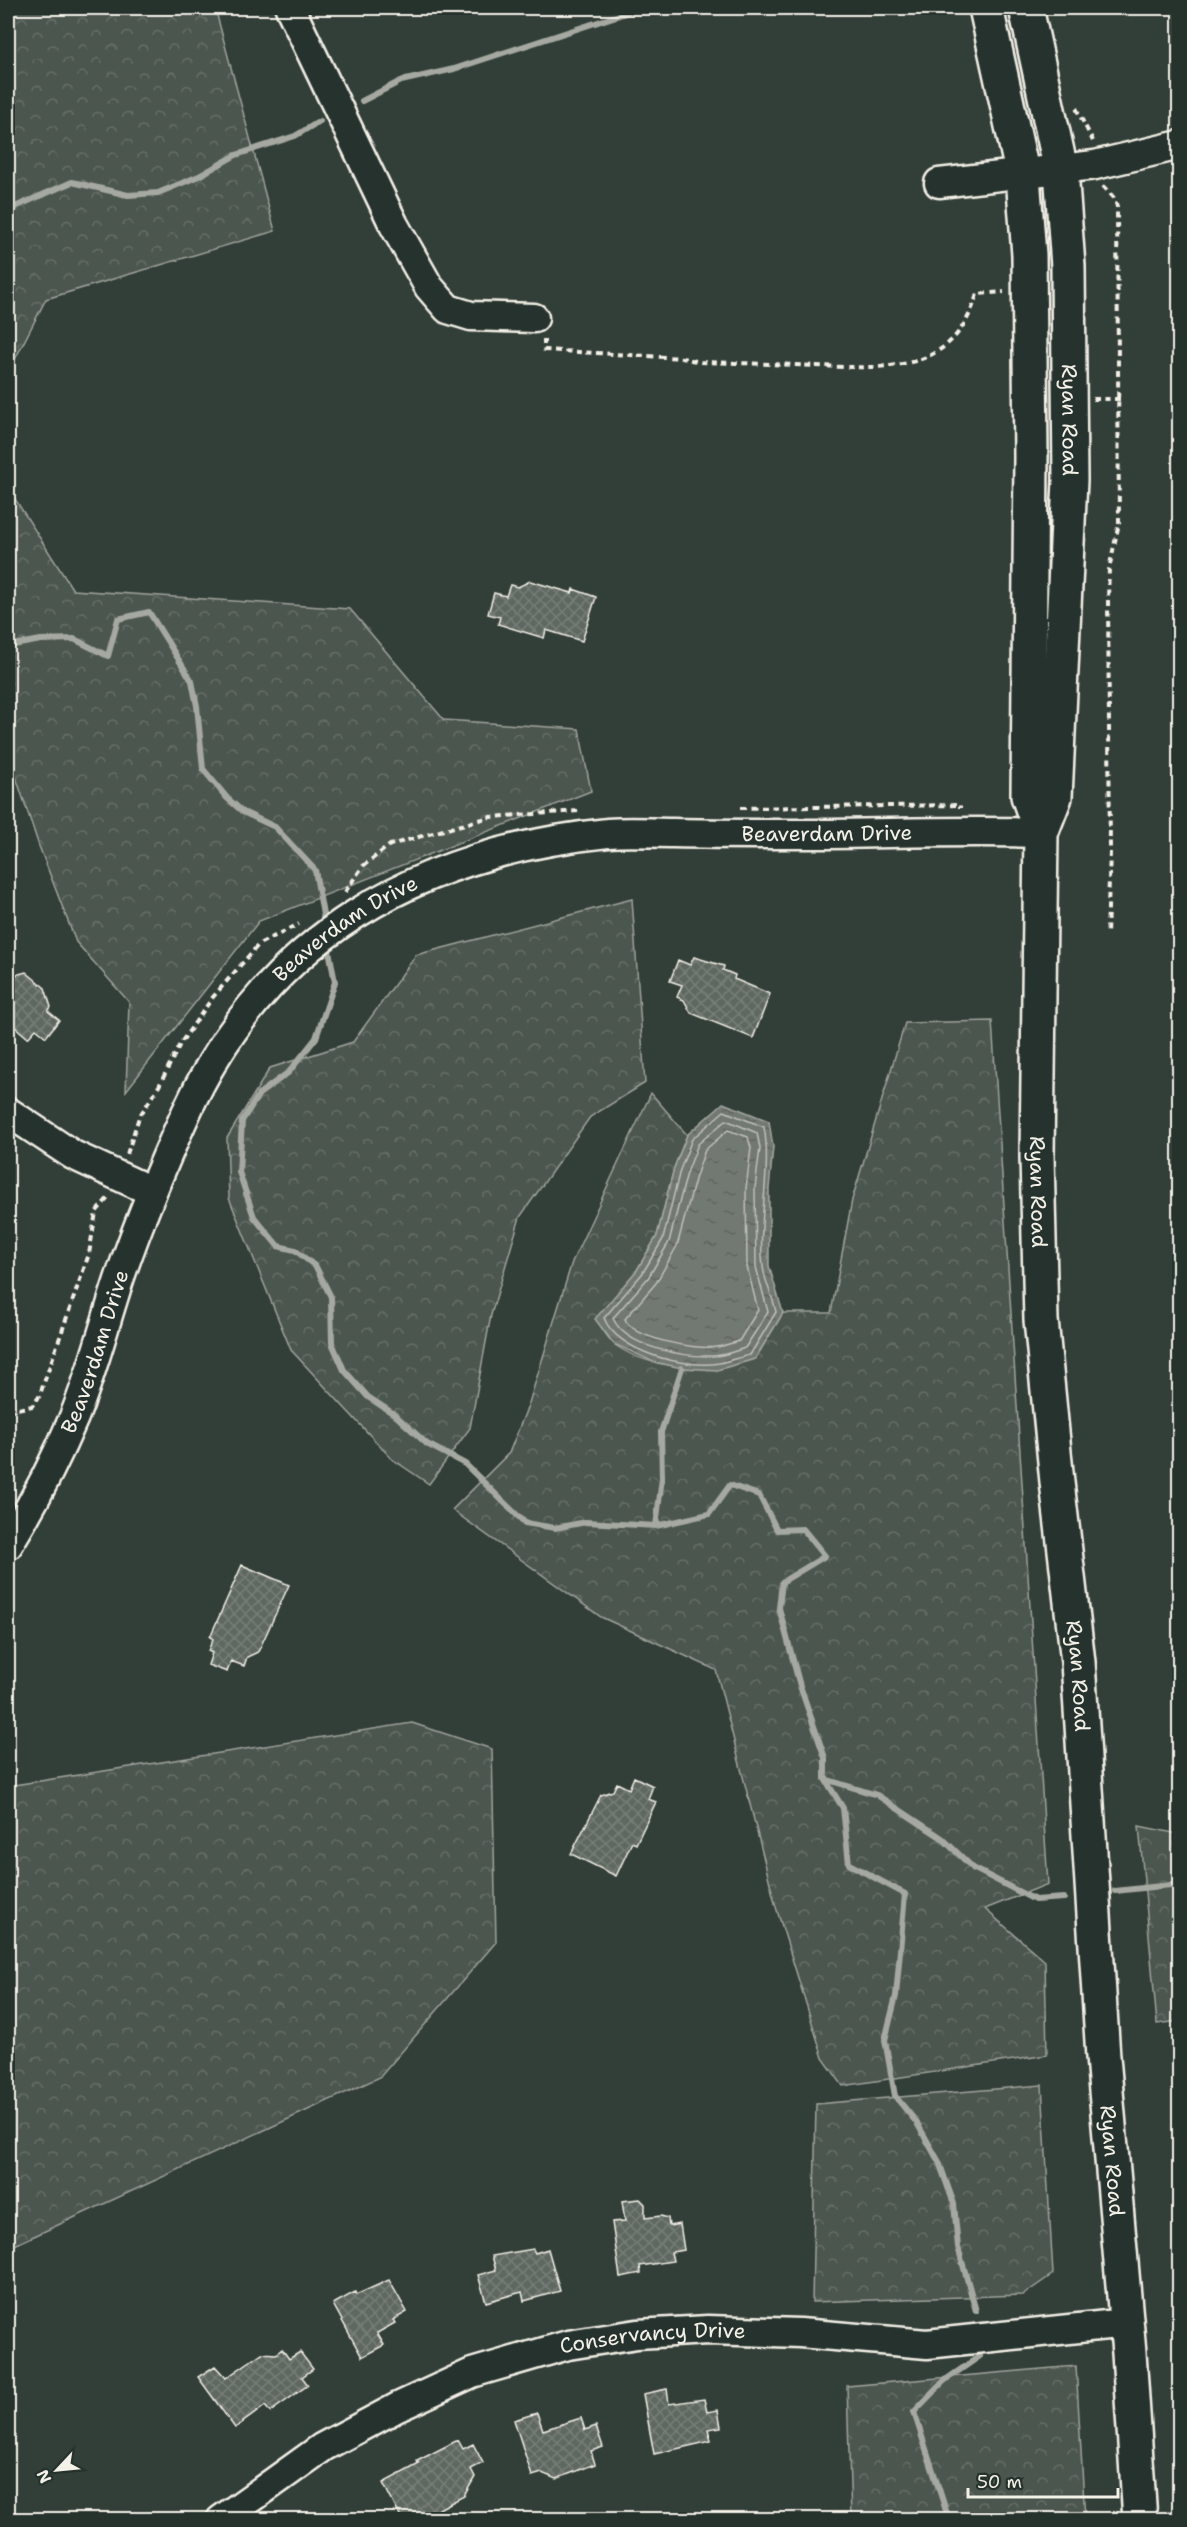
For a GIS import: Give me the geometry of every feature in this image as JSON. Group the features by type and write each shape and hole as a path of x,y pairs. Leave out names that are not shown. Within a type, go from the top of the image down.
{"main road":[{"name":"Ryan Road","path":"986,8 1023,176 1029,255 1031,445 1028,796 1041,833 1037,1156 1041,1320 1078,1662 1103,2057 1140,2520"},
{"name":"Ryan Road","path":"1026,8 1061,170 1068,266 1070,480 1055,797 1041,833"}],"street":[{"path":"290,8 394,225 429,287 448,309 471,316 534,318"},
{"path":"939,183 1023,176 1095,165 1179,145"},
{"name":"Beaverdam Drive","path":"8,1545 40,1493 75,1414 151,1191 188,1108 218,1051 274,978 314,942 374,902 437,872 478,858 611,833 818,834 963,830 1041,833"},
{"path":"8,1115 73,1155 151,1191"},
{"name":"Conservancy Drive","path":"221,2520 323,2446 398,2407 472,2373 568,2345 637,2334 708,2330 800,2333 927,2344 1126,2323"}],"path":[{"path":"1075,105 1094,146"},
{"path":"1100,183 1115,199 1117,207 1120,399 1119,523 1109,569 1108,599 1110,852 1107,935"},
{"path":"534,318 533,334 545,335 544,350 682,358 701,362 888,368 928,357 943,348 956,336 965,323 977,294 1005,292 1005,303"},
{"path":"1070,398 1120,399"}],"green space":[{"path":"8,8 215,8 275,231 46,299 8,373"},
{"path":"8,488 73,590 350,609 444,720 579,729 591,791 259,921 126,1091 129,1002 76,942 39,846 8,753"},
{"path":"632,899 645,1083 590,1117 520,1217 491,1315 470,1428 429,1484 392,1459 291,1350 229,1198 227,1138 270,1068 353,1042 416,955"},
{"path":"992,1021 1048,1884 985,1909 1045,1961 1047,2055 843,2086 823,2058 776,1907 716,1670 601,1617 452,1510 509,1453 529,1403 572,1262 651,1093 687,1135 674,1168 657,1236 637,1270 596,1319 615,1345 632,1355 649,1361 684,1366 755,1359 783,1313 831,1313 852,1200 905,1023"},
{"path":"412,1723 492,1749 496,1942 380,2077 8,2248 8,1786"},
{"path":"1139,1826 1179,1834 1179,2021 1157,2024"},
{"path":"1042,2085 1053,2274 1023,2295 812,2302 816,2104"},
{"path":"1076,2366 1085,2519 851,2519 847,2386"}],"water":[{"path":"723,1103 769,1121 773,1147 769,1189 769,1266 783,1313 755,1359 717,1370 682,1368 654,1362 614,1344 595,1319 637,1270 657,1236 674,1168 687,1135"}],"building":[{"path":"530,581 572,593 573,589 596,597 582,641 546,630 544,638 498,624 500,617 488,614 494,593 506,596 510,585 518,587"},
{"path":"694,957 724,966 723,970 735,975 734,979 770,994 753,1038 691,1013 684,1000 677,997 682,985 670,981 678,960 690,965"},
{"path":"26,972 45,988 51,1007 48,1011 59,1020 46,1037 36,1029 28,1038 8,1021 8,977"},
{"path":"242,1565 289,1585 258,1652 247,1657 244,1666 231,1661 227,1672 208,1665 212,1653 208,1651 213,1639 210,1637"},
{"path":"634,1777 653,1786 648,1799 656,1802 636,1844 632,1842 616,1876 571,1854 601,1795 613,1791 617,1783 629,1789"},
{"path":"640,2199 645,2204 645,2218 661,2216 668,2218 669,2226 680,2224 684,2250 671,2252 673,2261 640,2266 641,2273 620,2277 612,2222 625,2221 622,2201"},
{"path":"533,2249 535,2253 548,2249 560,2291 524,2301 522,2292 486,2302 478,2275 496,2270 492,2256"},
{"path":"389,2280 407,2312 393,2320 395,2323 377,2333 384,2345 362,2357 333,2304 355,2292 356,2295"},
{"path":"282,2349 289,2359 300,2352 313,2369 302,2377 308,2385 270,2412 265,2406 235,2428 198,2377 215,2366 226,2378 262,2353 276,2354"},
{"path":"667,2389 669,2404 704,2399 707,2412 718,2410 721,2427 708,2429 711,2441 654,2454 643,2394"},
{"path":"537,2413 543,2430 581,2418 585,2430 596,2426 603,2447 591,2451 595,2464 556,2479 542,2473 532,2476 514,2420"},
{"path":"458,2440 463,2449 473,2444 483,2463 471,2469 475,2477 464,2496 418,2520 402,2520 383,2483 419,2464 417,2461"}],"waterway":[{"path":"362,101 401,81 454,69 641,8"},
{"path":"8,210 72,182 128,195 158,193 199,176 236,155 295,136 320,121"},
{"path":"8,646 41,640 74,639 108,656 118,619 149,612 192,681 197,706 203,769 227,798 243,812 275,827 315,870 325,926"},
{"path":"328,945 335,982 316,1038 289,1072 259,1094 242,1121 239,1172 254,1217 278,1246 295,1250 316,1267 331,1297 332,1343 344,1370 368,1397 394,1414 427,1444 465,1464 525,1523 555,1528 586,1522 656,1526 709,1514 730,1485 759,1495 777,1530 803,1529 825,1556 782,1582 779,1608 800,1686 825,1758 825,1779 843,1808 849,1864 905,1894 896,1996 885,2040 895,2096 917,2123 939,2162 954,2204 958,2247 976,2311"},
{"path":"656,1526 662,1478 661,1432 682,1368"},
{"path":"825,1779 877,1795 942,1838 973,1868 1035,1900 1064,1898"},
{"path":"1115,1891 1180,1884"},
{"path":"949,2520 914,2412 944,2381 980,2356"}]}
